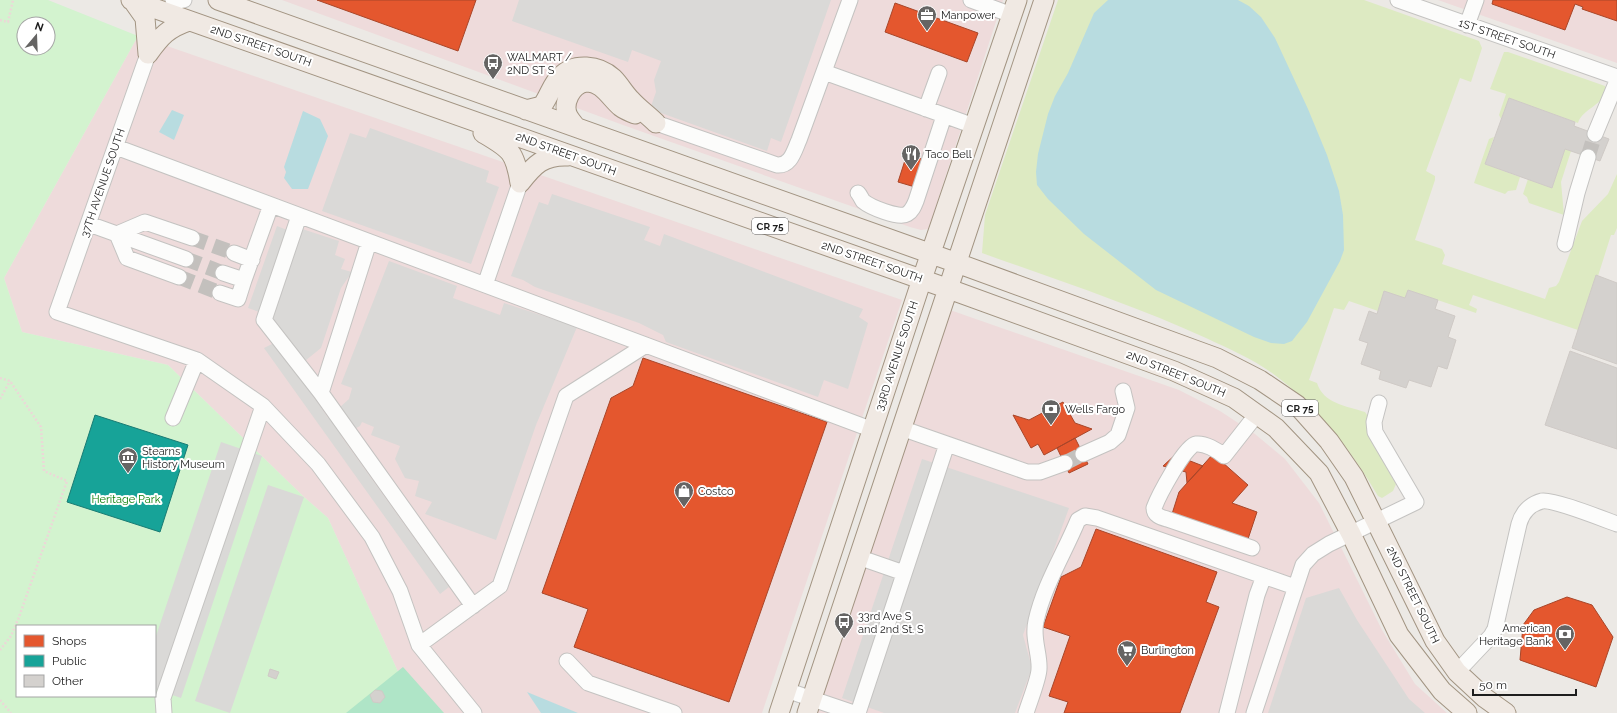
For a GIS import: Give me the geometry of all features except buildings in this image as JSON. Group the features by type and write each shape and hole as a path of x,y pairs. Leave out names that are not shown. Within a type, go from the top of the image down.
{"main road":[{"name":"2ND STREET SOUTH","path":"132,0 949,289 1174,371 1234,398 1276,428 1319,473 1351,534 1399,635 1442,691 1467,713"},
{"path":"132,0 145,18 148,54"},
{"name":"2ND STREET SOUTH","path":"218,0 957,263 1217,358 1260,380 1297,404 1329,441 1354,477 1435,642 1457,672 1485,698 1506,713"},
{"path":"809,706 1044,0"},
{"name":"33RD AVENUE SOUTH","path":"779,713 1014,7"},
{"path":"148,54 165,32 175,25 189,21"},
{"path":"526,110 542,106 556,81 566,71 581,67 589,67 598,69 613,78 631,100 656,123"},
{"path":"576,127 568,116 566,107 571,91 579,84 584,82 596,84 608,92 621,107 656,123"},
{"path":"451,113 503,145 510,151 517,163 520,183"},
{"path":"520,183 530,170 549,157 571,156"}],"street":[{"path":"173,0 179,2 184,0"},
{"path":"656,123 777,165 788,163 799,140 850,0"},
{"path":"971,0 1014,7"},
{"name":"1ST STREET SOUTH","path":"1398,0 1617,77"},
{"path":"1467,25 1476,0"},
{"name":"37TH AVENUE SOUTH","path":"148,54 57,312 197,360"},
{"path":"824,72 974,126"},
{"path":"926,109 939,73"},
{"path":"1595,134 1617,81"},
{"path":"858,193 862,200 874,207 898,215 906,215 909,213 916,201 944,116"},
{"path":"116,148 873,430"},
{"path":"1565,244 1577,193 1588,157"},
{"path":"485,285 520,183"},
{"path":"220,293 238,299 271,205"},
{"path":"299,216 264,320 321,393 473,606"},
{"path":"117,234 145,222 192,238"},
{"path":"89,224 186,259"},
{"path":"117,234 127,258 179,277"},
{"path":"321,393 369,242"},
{"path":"234,253 252,260"},
{"path":"224,273 244,280"},
{"path":"419,645 500,586 566,396 646,345"},
{"path":"173,418 197,360 263,406 318,464 372,537 400,591 419,645 474,713"},
{"path":"1083,454 1110,442 1118,435 1127,408 1123,391"},
{"path":"1254,713 1295,587 1303,565 1307,559 1329,544 1416,502 1373,428 1378,404"},
{"path":"164,713 163,698 263,406"},
{"path":"1252,548 1167,520 1157,515 1154,511 1156,501 1190,447 1195,444 1202,444 1212,448 1224,456 1257,414"},
{"path":"901,428 1021,470 1034,473 1065,463"},
{"path":"858,713 947,444"},
{"path":"1457,672 1491,636 1495,629 1519,524 1526,510 1535,504 1549,501 1617,524"},
{"path":"1026,713 1039,670 1036,646 1036,623 1041,605 1054,568 1078,520 1084,516 1097,518 1295,587"},
{"path":"858,557 904,573"},
{"path":"1227,713 1264,576"},
{"path":"567,661 588,684 674,713"},
{"path":"786,690 809,706 854,713"}],"path":[{"path":"0,20 8,22 13,0"},
{"path":"0,378 10,381 41,427 44,471 68,481 19,617 10,636 0,650"},
{"path":"0,399 10,381"},
{"path":"0,700 11,713"}],"shaded area":[{"path":"282,0 1003,0 930,224 928,229 921,230 623,125"},
{"path":"519,0 831,0 781,142 771,138 767,151 650,109 656,92 654,80 661,61 632,50 628,62 512,21"},
{"path":"1438,0 1617,0 1617,63"},
{"path":"138,36 902,300 762,713 420,713 415,709 328,518 304,497 168,365 22,332 4,278"},
{"path":"370,128 489,171 486,182 499,187 471,264 322,211 350,133 366,138"},
{"path":"552,194 650,227 644,240 660,246 664,234 863,309 859,317 868,323 848,389 824,380 818,397 666,342 663,335 639,323 535,287 523,280 511,276 539,202 548,205"},
{"path":"290,225 339,241 335,255 345,259 341,269 352,272 341,288 321,348 295,369 328,418 349,399 352,388 341,384 389,261 457,286 453,298 500,315 504,303 577,327 536,425 496,540 425,514 432,502 415,496 419,481 405,478 395,459 400,446 371,435 374,427 362,422 360,426 341,436 449,587 440,594 264,348 274,343 262,313 248,308 277,226 287,230"},
{"path":"950,310 1179,390 1220,411 1255,434 1285,459 1319,503 1382,630 1415,684 1447,713 816,713"},
{"path":"221,442 262,456 181,698 156,689 156,636"},
{"path":"922,459 1069,508 1023,635 1032,668 1015,713 884,713 842,698"},
{"path":"268,485 304,497 230,713 195,701"},
{"path":"1339,588 1357,620 1409,699 1425,713 1268,713 1306,598"}],"green space":[{"name":"Heritage Park","path":"0,0 48,0 138,36 4,278 22,332 168,365 304,497 328,518 415,709 420,713 0,713"},
{"path":"1058,0 1364,0 1479,41 1482,48 1471,82 1460,78 1426,171 1435,176 1435,180 1415,240 1442,249 1445,255 1442,264 1545,299 1549,288 1556,286 1559,282 1582,221 1608,194 1617,174 1617,228 1614,235 1611,235 1578,330 1473,295 1469,305 1477,309 1476,313 1408,290 1405,298 1384,292 1378,311 1349,301 1344,310 1334,308 1309,380 1317,383 1324,395 1336,403 1365,412 1367,415 1368,435 1396,484 1393,491 1382,498 1378,496 1346,447 1322,418 1280,379 1263,367 1206,338 1151,315 1095,293 982,253 985,215"},
{"path":"1504,52 1508,52 1605,86 1606,92 1600,101 1585,113 1578,123 1509,98 1501,119 1499,115 1506,94 1490,89"},
{"path":"1494,137 1485,164 1520,177 1516,190 1508,191 1505,194 1474,183 1489,139"},
{"path":"1565,149 1571,151 1561,182 1564,215 1529,203 1527,197 1523,194 1528,179 1552,188"},
{"path":"403,667 444,713 346,713"}],"water":[{"path":"1108,0 1238,0 1249,6 1261,17 1275,38 1308,109 1327,155 1339,191 1343,215 1344,250 1340,261 1307,322 1292,341 1284,344 1271,343 1254,337 1156,290 1084,234 1048,199 1037,185 1036,172 1038,154 1048,114 1055,96 1068,73 1094,13"},
{"path":"172,110 184,115 174,140 159,132"},
{"path":"303,111 320,119 328,136 308,189 292,189 284,178 286,172 284,167"},
{"path":"527,692 578,713 541,713"}],"tunnel":[{"path":"1588,157 1595,134"},
{"path":"192,238 234,253"},
{"path":"186,259 223,273"},
{"path":"179,277 220,293"},
{"path":"1065,463 1083,454"}],"place":[{"name":"Manpower","path":"927,32"},
{"name":"WALMART / 2ND ST S","path":"493,80"},
{"name":"Taco Bell","path":"911,171"},
{"name":"Wells Fargo","path":"1051,426"},
{"name":"Stearns History Museum","path":"128,474"},
{"name":"Costco","path":"684,508"},
{"name":"33rd Ave S and 2nd St. S","path":"844,639"},
{"name":"American Heritage Bank","path":"1565,651"},
{"name":"Burlington","path":"1127,667"}]}
